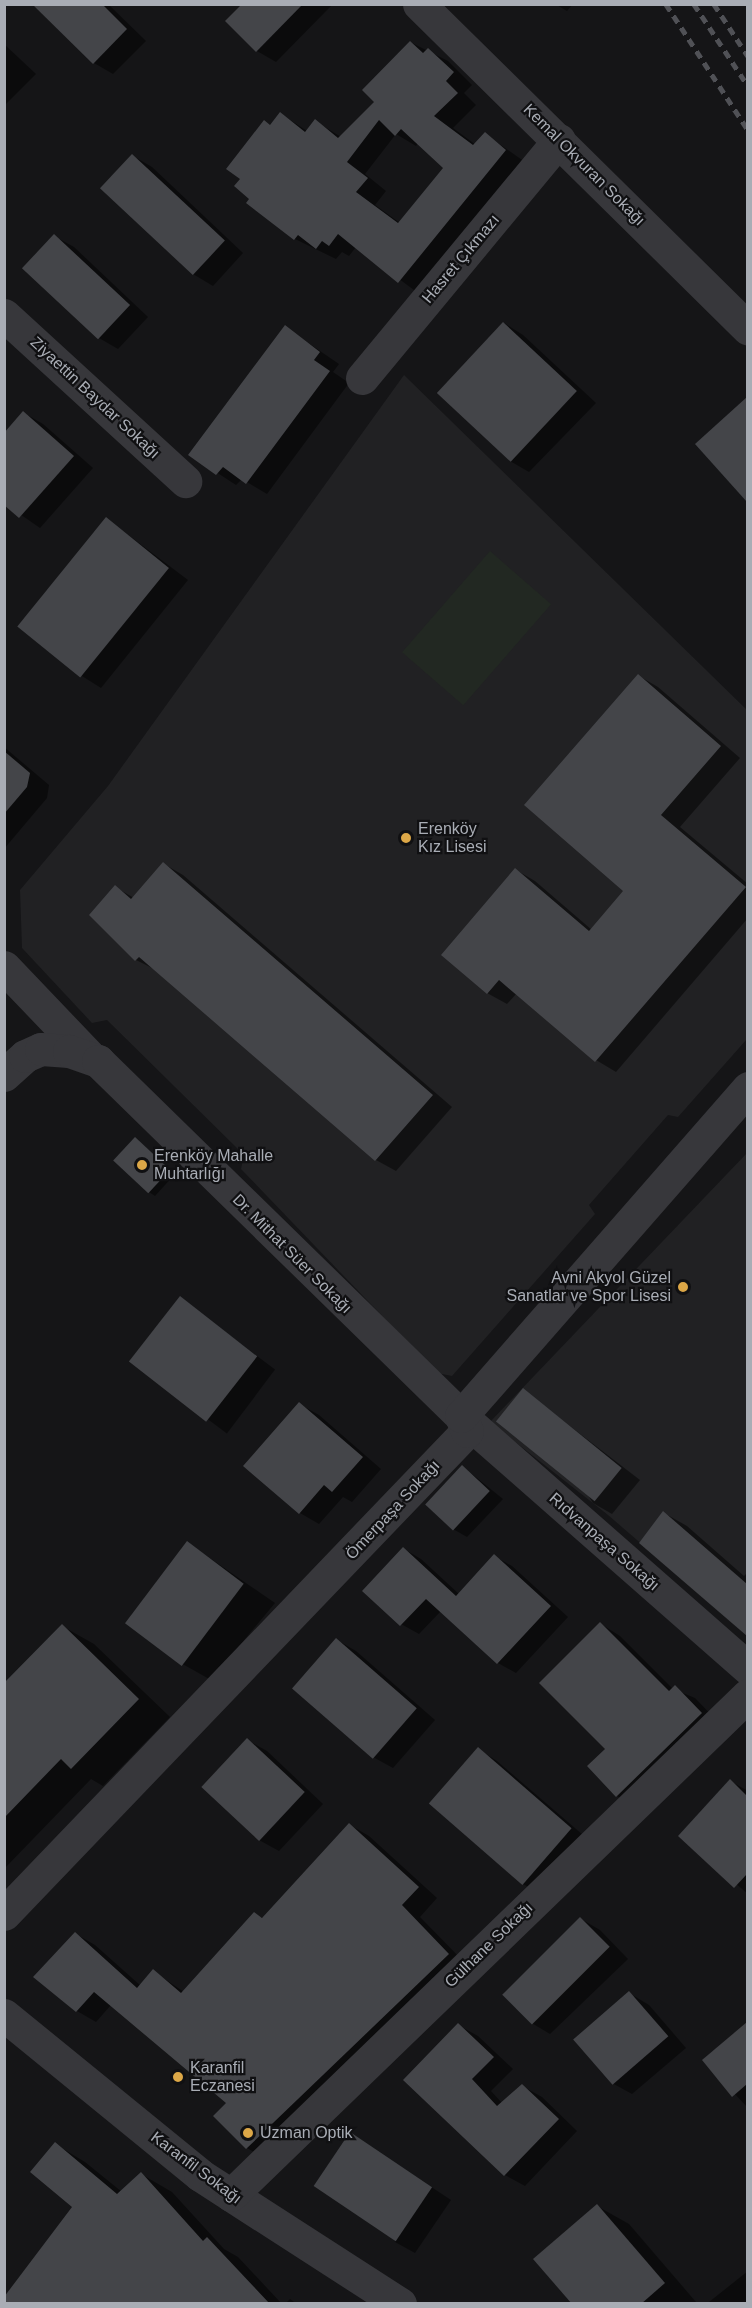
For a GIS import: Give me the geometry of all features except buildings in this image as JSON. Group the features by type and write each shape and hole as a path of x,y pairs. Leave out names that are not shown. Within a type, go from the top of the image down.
{"street":[{"name":"Kemal Okvuran Sokağı","path":"419,4 747,328"},
{"name":"Hasret Çıkmazı","path":"362,378 559,140"},
{"name":"Ziyaettin Baydar Sokağı","path":"4,315 184,481"},
{"path":"4,967 91,1058"},
{"name":"Dr. Mithat Süer Sokağı","path":"4,1075 25,1056 40,1049 61,1049 91,1058 109,1071 461,1416"},
{"path":"461,1416 747,1088"},
{"name":"Rıdvanpaşa Sokağı","path":"461,1416 747,1668"},
{"name":"Ömerpaşa Sokağı","path":"4,1914 467,1431 461,1416"},
{"name":"Gülhane Sokağı","path":"231,2195 747,1695"},
{"name":"Karanfil Sokağı","path":"4,2015 187,2165 400,2304"}],"shaded area":[{"name":"Erenköy Kız Lisesi","path":"404,375 747,710 747,1039 678,1117 668,1115 589,1205 595,1214 452,1376 437,1373 241,1169 244,1155 107,1020 92,1023 22,948 20,890 108,786"},
{"path":"490,551 551,604 463,705 402,652"},
{"name":"Avni Akyol Güzel Sanatlar ve Spor Lisesi","path":"747,1153 747,1635 608,1515 490,1422"}],"railway":[{"path":"666,4 748,130"},
{"path":"694,4 748,86"},
{"path":"714,4 748,56"}],"place":[{"name":"Erenköy Kız Lisesi","path":"406,838"},
{"name":"Erenköy Mahalle Muhtarlığı","path":"142,1165"},
{"name":"Avni Akyol Güzel Sanatlar ve Spor Lisesi","path":"683,1287"},
{"name":"Karanfil Eczanesi","path":"178,2077"},
{"name":"Uzman Optik","path":"248,2133"}]}
